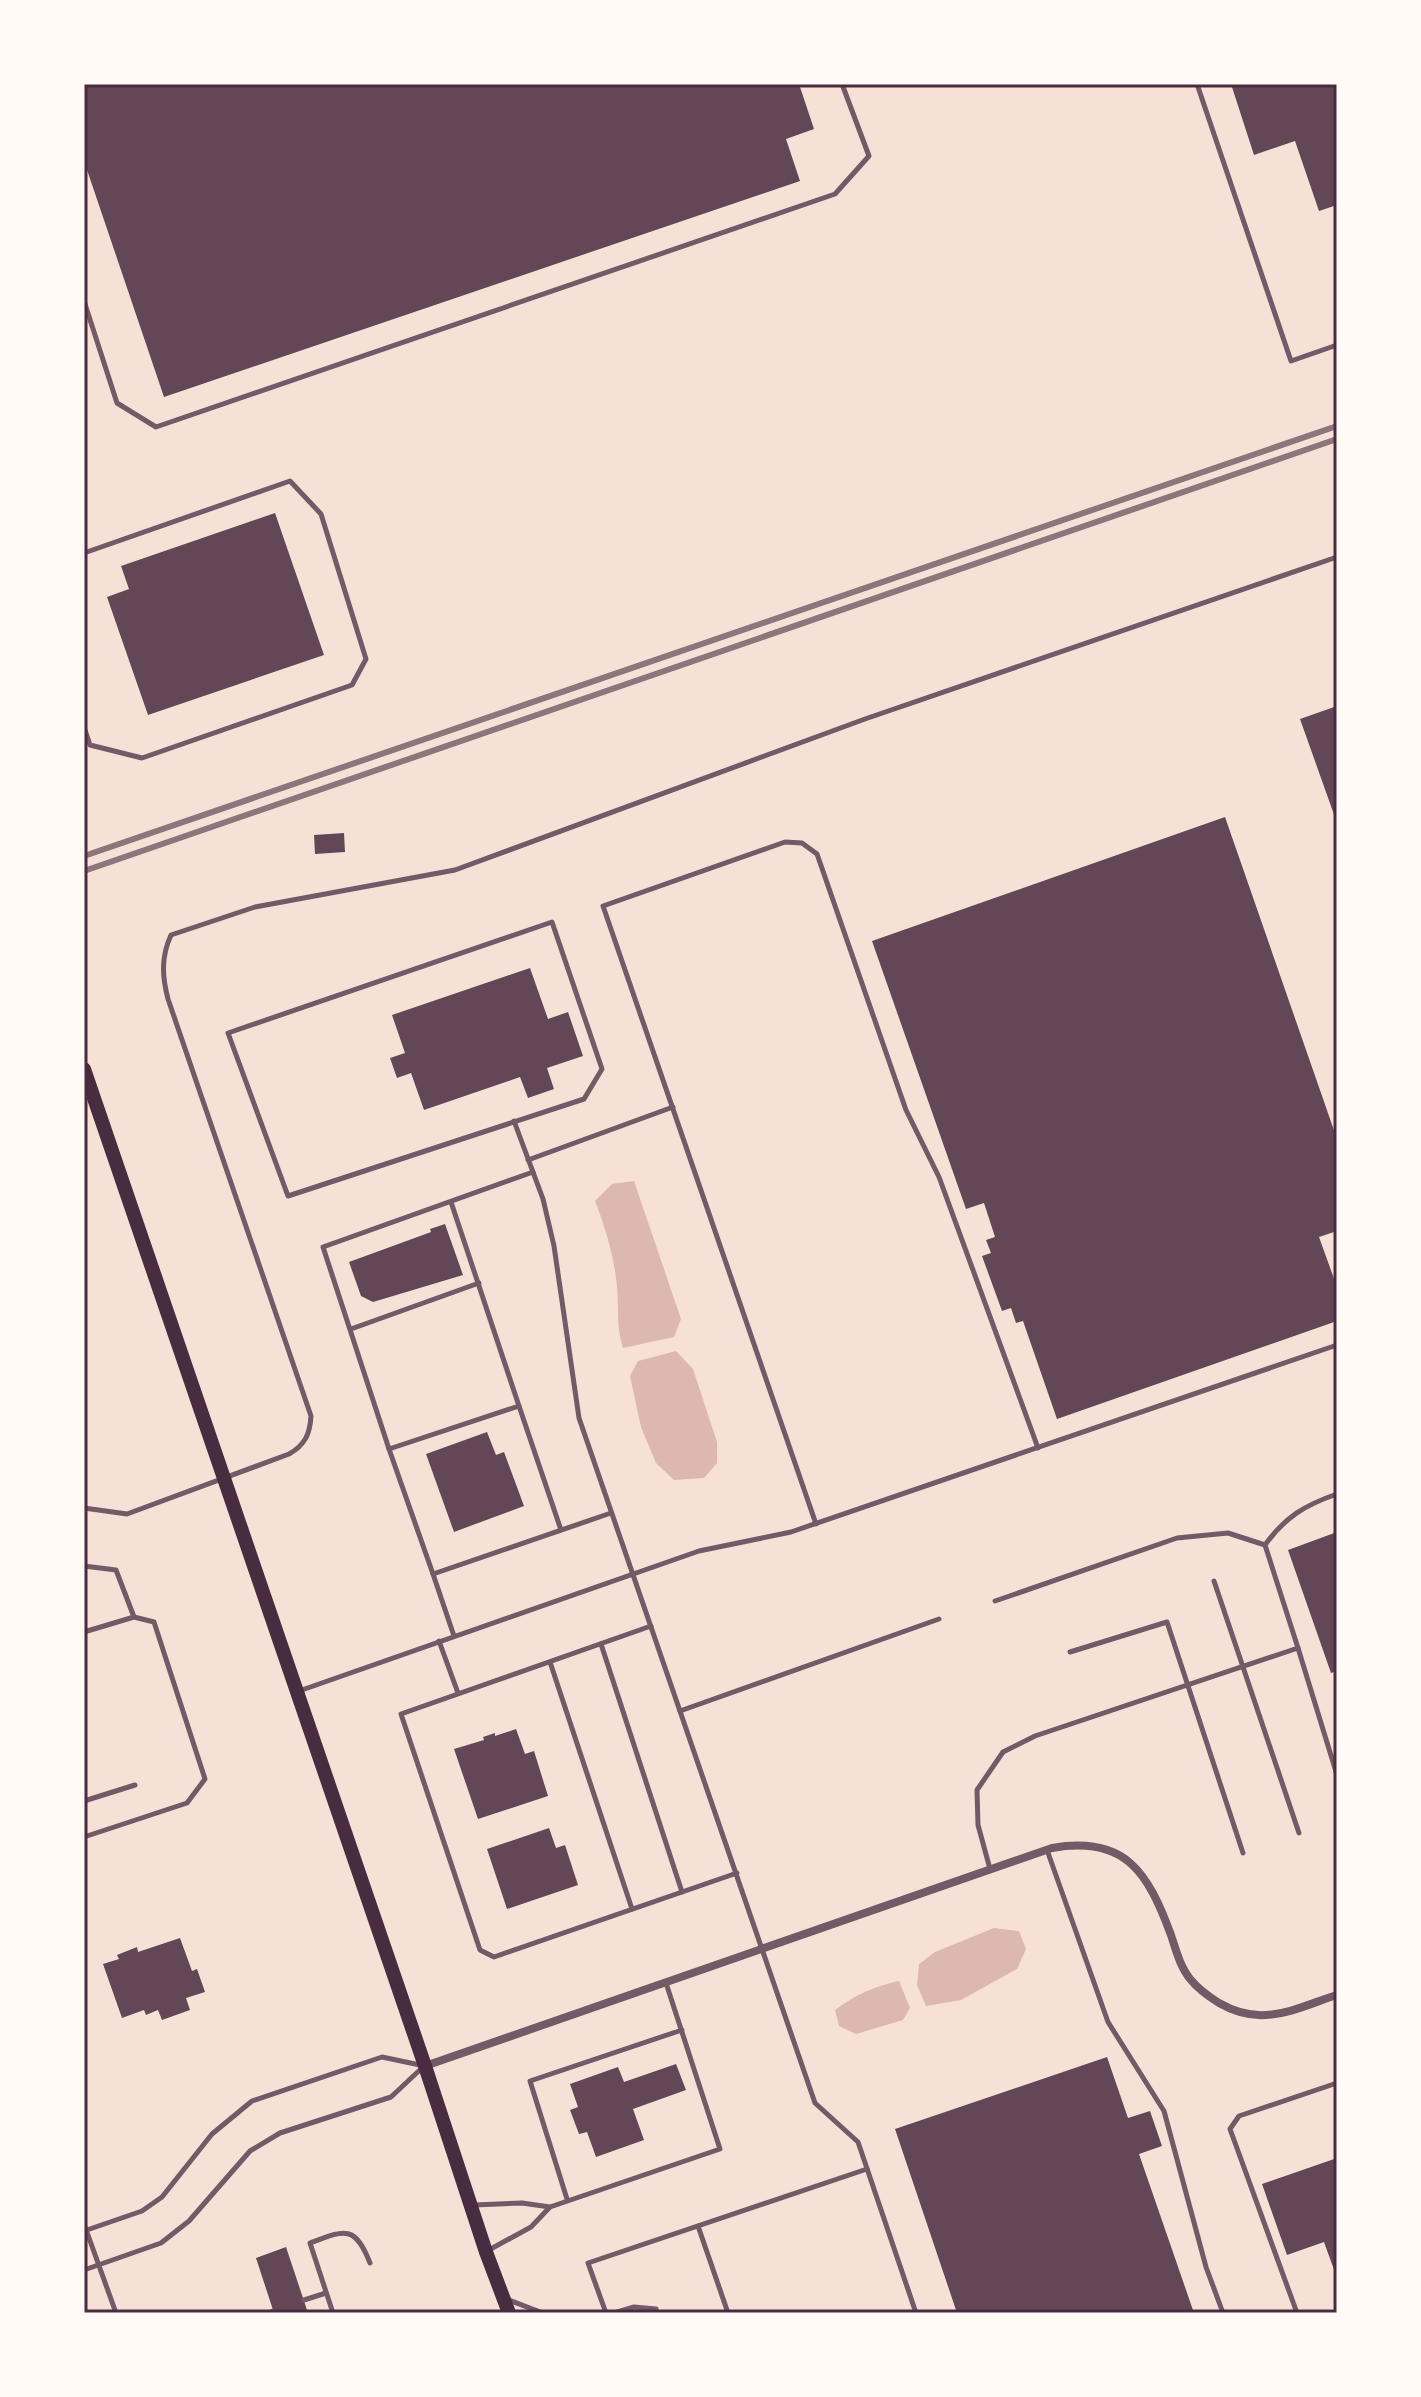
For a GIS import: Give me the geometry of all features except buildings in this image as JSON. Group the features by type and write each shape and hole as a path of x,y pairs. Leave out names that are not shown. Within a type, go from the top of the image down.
{"main road":[{"path":"84,1069 509,2313"}],"street":[{"path":"425,2066 1047,1850 1069,1845 1086,1846 1126,1857 1153,1889 1182,1966 1190,1979 1204,1994 1226,2007 1245,2014 1266,2015 1286,2012 1337,1995"}],"lane":[{"path":"84,301 117,403 156,427 835,194 869,156 842,84"},
{"path":"1197,84 1291,361 1337,345"},
{"path":"84,553 290,481 321,514 366,659 352,685 142,758 90,745 84,727"},
{"path":"84,1508 127,1514 297,1450 308,1436 311,1416 163,981 163,958 171,935 255,907 455,870 865,719 1337,557"},
{"path":"816,1524 603,906 785,842 802,843 817,854 906,1110 939,1177 1038,1448"},
{"path":"552,922 602,1069 584,1099 514,1121 288,1196 228,1033 552,922"},
{"path":"528,1160 673,1107"},
{"path":"514,1121 543,1199 554,1246 579,1418 611,1513 815,2103 858,2142 916,2313"},
{"path":"454,1636 323,1247 533,1172"},
{"path":"451,1201 561,1530"},
{"path":"351,1329 479,1283"},
{"path":"298,1691 699,1551 816,1524 1337,1345"},
{"path":"389,1449 519,1406"},
{"path":"1265,1545 1279,1525 1311,1503 1337,1494"},
{"path":"433,1574 611,1513"},
{"path":"995,1601 1177,1538 1228,1533 1265,1545"},
{"path":"1265,1545 1337,1775"},
{"path":"84,1566 116,1570 134,1617"},
{"path":"1214,1581 1299,1833"},
{"path":"84,1632 134,1617 154,1622 205,1779 187,1803 84,1837"},
{"path":"680,1711 939,1619"},
{"path":"1070,1652 1167,1622 1243,1853"},
{"path":"651,1626 401,1714 480,1950 494,1957 737,1873"},
{"path":"439,1641 458,1693"},
{"path":"601,1644 682,1892"},
{"path":"990,1870 978,1825 977,1790 1003,1752 1035,1736 1298,1648"},
{"path":"550,1662 632,1909"},
{"path":"84,1801 135,1785"},
{"path":"1047,1850 1108,2022 1164,2111 1206,2267 1223,2313"},
{"path":"486,2252 531,2227 550,2207 567,2199 720,2149 666,1982"},
{"path":"567,2199 530,2081 682,2030"},
{"path":"116,2313 85,2229 142,2211 162,2197 212,2134 252,2101 382,2057 425,2066"},
{"path":"84,2270 161,2243 189,2221 250,2151 280,2133 391,2097 425,2066"},
{"path":"1297,2313 1230,2129 1239,2116 1337,2083"},
{"path":"606,2313 588,2263 867,2169"},
{"path":"470,2205 522,2203 550,2207"},
{"path":"698,2226 728,2313"},
{"path":"333,2313 310,2243 341,2232 354,2234 363,2244 370,2263"},
{"path":"304,2300 326,2293"},
{"path":"504,2298 543,2313"},
{"path":"614,2313 634,2307 656,2309 651,2313"}],"shaded area":[{"path":"634,1181 681,1319 674,1337 623,1348 614,1264 595,1201 612,1184"},
{"path":"676,1351 693,1369 717,1442 717,1463 704,1478 674,1480 656,1463 641,1427 630,1376 638,1361"},
{"path":"994,1928 1019,1931 1026,1949 1017,1969 961,2000 926,2006 917,1985 919,1964 935,1952"},
{"path":"899,1981 910,2008 903,2020 856,2034 839,2026 835,2010 866,1992"}],"railway":[{"path":"84,856 1337,426"},
{"path":"84,871 1337,439"}]}
